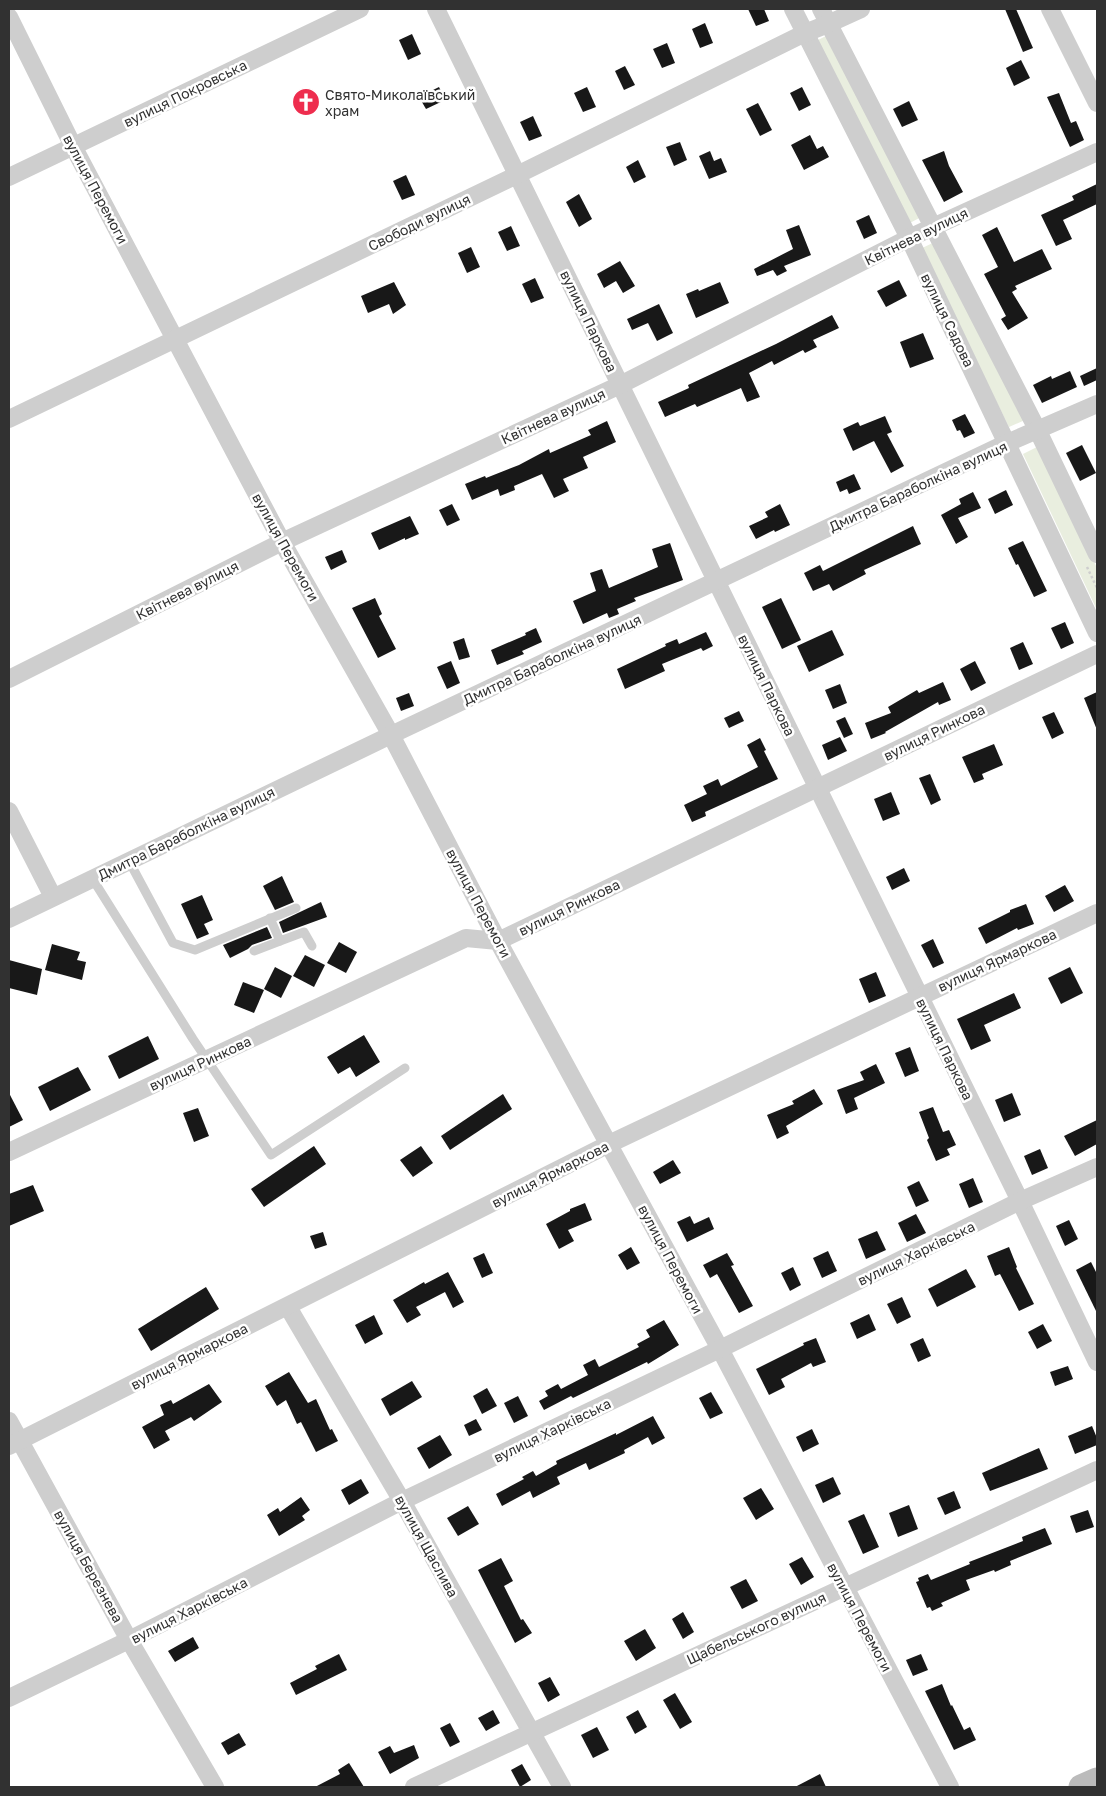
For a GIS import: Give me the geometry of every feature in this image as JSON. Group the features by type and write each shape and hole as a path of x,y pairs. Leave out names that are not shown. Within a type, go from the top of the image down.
{"main road":[{"path":"1081,1787 1097,1780"}],"street":[{"name":"вулиця Покровська","path":"9,177 360,9"},
{"name":"вулиця Паркова","path":"436,9 1097,1362"},
{"name":"вулиця Садова","path":"793,9 909,238 1097,633"},
{"name":"Свободи вулиця","path":"9,419 518,175 805,33 825,17 861,9"},
{"path":"1050,9 1097,103"},
{"name":"вулиця Перемоги","path":"9,17 74,146 282,542 391,735 498,941 720,1349 950,1787"},
{"name":"вулиця Садова","path":"825,17 1038,431 1097,554"},
{"name":"Квітнева вулиця","path":"9,679 282,542 620,385 909,238 1097,152"},
{"name":"Дмитра Бараболкіна вулиця","path":"9,918 1008,443 1097,404"},
{"name":"вулиця Ринкова","path":"9,1152 466,938 498,941 1097,654"},
{"path":"9,812 53,897"},
{"name":"вулиця Ярмаркова","path":"14,1443 609,1144 1097,913"},
{"name":"вулиця Харківська","path":"9,1698 130,1640 402,1501 720,1349 1020,1201 1097,1167"},
{"name":"вулиця Щаслива","path":"288,1306 402,1501 562,1787"},
{"name":"вулиця Березнева","path":"9,1421 14,1443 214,1787"},
{"name":"Щабельського вулиця","path":"414,1787 1097,1470"}],"lane":[{"path":"129,861 173,943 195,950 296,908"},
{"path":"92,878 207,1059 271,1155 405,1068"},
{"path":"270,918 280,941"},
{"path":"254,951 304,932 312,946"}],"shaded area":[{"path":"830,34 923,216 908,224 816,41"},
{"path":"937,241 1025,420 1009,427 920,249"},
{"path":"1039,446 1097,568 1097,610 1023,454"}],"building":[{"path":"748,9 764,9 769,21 756,26"},
{"path":"1005,9 1016,9 1033,48 1023,52"},
{"path":"705,23 713,43 700,48 692,29"},
{"path":"412,34 421,54 408,60 399,40"},
{"path":"667,43 675,63 662,68 653,49"},
{"path":"1021,60 1030,78 1014,86 1006,68"},
{"path":"625,66 635,85 624,90 615,71"},
{"path":"439,87 445,100 426,109 419,97"},
{"path":"587,87 596,107 583,112 574,93"},
{"path":"802,87 811,105 799,111 790,93"},
{"path":"1059,93 1071,123 1076,121 1084,140 1070,147 1047,97"},
{"path":"909,101 918,120 902,127 893,109"},
{"path":"758,103 772,130 760,136 746,109"},
{"path":"533,116 542,136 529,141 520,122"},
{"path":"810,135 817,149 823,146 829,157 804,170 791,145"},
{"path":"680,142 687,160 674,166 666,147"},
{"path":"710,151 714,161 721,158 727,172 709,179 699,156"},
{"path":"944,151 949,166 963,192 944,202 922,160"},
{"path":"638,160 646,177 634,183 626,167"},
{"path":"406,175 415,195 402,200 393,181"},
{"path":"1097,184 1097,204 1063,220 1072,239 1056,246 1041,215 1074,200 1072,196"},
{"path":"579,194 592,219 579,227 566,202"},
{"path":"869,215 877,233 864,239 856,221"},
{"path":"799,225 811,255 784,266 787,271 777,276 773,270 757,276 754,269 793,249 786,230"},
{"path":"511,226 520,246 507,251 498,232"},
{"path":"997,227 1014,262 1042,249 1052,269 1015,286 1017,289 1012,292 1028,318 1008,330 1001,319 1006,316 984,274 998,267 982,235"},
{"path":"471,247 480,267 467,273 458,253"},
{"path":"620,261 635,286 623,293 616,281 604,288 597,274"},
{"path":"535,278 544,298 531,303 522,284"},
{"path":"899,280 907,296 886,307 877,291"},
{"path":"394,282 406,305 393,314 389,304 368,313 361,296"},
{"path":"720,282 729,303 696,318 686,294"},
{"path":"659,304 673,333 657,341 648,323 632,330 627,319"},
{"path":"832,315 839,328 813,340 817,347 805,353 803,350 774,365 772,361 749,373 760,397 747,402 741,388 697,407 695,404 665,417 658,402 689,388 688,385 776,344"},
{"path":"923,333 934,359 910,368 900,342"},
{"path":"1097,368 1097,380 1084,386 1080,376"},
{"path":"1070,371 1077,387 1042,403 1033,385 1051,376 1052,379"},
{"path":"965,414 975,433 964,438 960,430 957,431 952,420"},
{"path":"885,416 892,432 887,434 904,466 891,473 874,441 853,451 843,429 858,422 860,426"},
{"path":"607,421 616,442 583,457 588,468 563,479 569,491 554,498 542,474 514,486 515,490 500,496 498,489 472,500 465,484 519,465 549,449 550,453 591,435 588,430"},
{"path":"1082,445 1096,473 1080,481 1066,453"},
{"path":"854,474 861,489 849,494 847,489 840,492 836,482"},
{"path":"1006,490 1013,505 995,514 988,499"},
{"path":"973,492 981,508 958,518 968,537 956,544 941,515 961,504 959,499"},
{"path":"452,504 460,520 447,526 439,510"},
{"path":"780,504 790,525 756,539 749,526 768,517 765,512"},
{"path":"410,516 419,534 379,550 371,533"},
{"path":"913,526 921,544 864,570 866,574 833,591 829,584 813,591 804,573 820,565 823,571"},
{"path":"1023,541 1047,591 1034,597 1008,548"},
{"path":"670,543 683,580 634,598 636,601 617,609 619,614 609,618 607,613 583,624 573,601 596,591 590,573 602,569 609,588 658,567 652,549"},
{"path":"342,550 347,562 331,570 325,557"},
{"path":"375,598 382,614 379,616 396,649 378,658 352,608"},
{"path":"781,598 801,640 782,649 762,607"},
{"path":"1065,622 1074,643 1061,649 1051,628"},
{"path":"536,628 542,642 522,651 524,654 497,665 491,650 526,635 525,633"},
{"path":"832,630 844,655 809,672 797,646"},
{"path":"706,632 713,646 703,651 701,648 662,664 665,671 625,689 617,669 677,639 679,644"},
{"path":"464,638 470,657 459,660 453,642"},
{"path":"1023,642 1033,664 1019,670 1010,648"},
{"path":"451,661 460,683 447,689 437,667"},
{"path":"975,661 986,683 971,691 960,669"},
{"path":"943,682 951,700 939,705 938,702 886,733 871,739 865,723 891,713 888,707 917,690 919,693"},
{"path":"840,684 847,703 833,709 825,690"},
{"path":"1097,692 1097,730 1084,698"},
{"path":"409,693 414,706 401,711 396,698"},
{"path":"739,711 744,721 729,728 724,718"},
{"path":"1054,712 1064,733 1052,739 1042,717"},
{"path":"845,717 853,734 844,738 836,721"},
{"path":"840,737 847,751 828,760 822,745"},
{"path":"760,738 766,750 764,751 778,779 705,812 706,816 692,822 684,805 707,794 703,786 718,779 721,786 758,767 747,745"},
{"path":"994,744 1003,765 982,774 984,779 974,783 962,757"},
{"path":"930,774 941,800 931,805 919,778"},
{"path":"891,792 900,814 883,821 874,799"},
{"path":"904,868 910,881 892,890 886,877"},
{"path":"282,876 294,902 275,910 263,886"},
{"path":"1065,885 1074,901 1054,912 1045,896"},
{"path":"202,895 213,920 204,924 209,934 197,939 181,904"},
{"path":"321,902 327,917 283,933 279,922"},
{"path":"1026,904 1034,924 1018,930 1017,928 986,944 978,928 1010,912 1010,910"},
{"path":"267,927 272,938 252,945 230,958 223,945"},
{"path":"933,939 944,963 933,968 921,945"},
{"path":"339,942 357,952 346,973 327,963"},
{"path":"52,944 80,952 77,960 86,962 82,980 45,970"},
{"path":"305,955 325,965 314,987 293,976"},
{"path":"9,960 42,969 37,995 9,988"},
{"path":"275,967 292,976 281,998 264,989"},
{"path":"1070,967 1083,993 1061,1004 1048,978"},
{"path":"876,972 886,996 869,1003 859,979"},
{"path":"243,982 264,990 254,1013 234,1005"},
{"path":"1014,993 1021,1008 984,1025 991,1041 971,1050 957,1019"},
{"path":"364,1035 380,1062 356,1077 350,1067 338,1074 327,1057"},
{"path":"148,1036 159,1059 119,1079 108,1056"},
{"path":"910,1047 919,1071 905,1077 895,1053"},
{"path":"876,1064 885,1083 854,1098 858,1109 846,1114 837,1090 864,1080 860,1072"},
{"path":"78,1067 91,1090 50,1111 38,1087"},
{"path":"814,1089 823,1104 786,1126 789,1133 777,1139 767,1115 794,1104 792,1101"},
{"path":"9,1093 23,1120 9,1127"},
{"path":"1012,1093 1021,1115 1004,1122 995,1100"},
{"path":"503,1094 512,1109 450,1150 441,1136"},
{"path":"933,1107 943,1132 949,1130 956,1145 947,1149 950,1155 936,1161 927,1140 929,1138 919,1112"},
{"path":"198,1108 209,1136 194,1142 183,1113"},
{"path":"1097,1120 1097,1144 1075,1156 1064,1136"},
{"path":"314,1146 326,1164 264,1207 251,1189"},
{"path":"421,1146 433,1163 413,1177 400,1160"},
{"path":"1040,1149 1048,1168 1032,1175 1024,1156"},
{"path":"673,1160 681,1173 660,1184 653,1172"},
{"path":"973,1178 983,1202 969,1208 959,1184"},
{"path":"919,1181 929,1201 916,1207 907,1187"},
{"path":"33,1185 44,1211 9,1226 9,1194"},
{"path":"585,1203 592,1220 568,1230 574,1241 559,1249 546,1224 570,1211 570,1209"},
{"path":"916,1214 926,1233 907,1242 898,1223"},
{"path":"690,1216 694,1224 709,1217 714,1229 687,1242 677,1222"},
{"path":"1069,1220 1078,1239 1065,1246 1056,1226"},
{"path":"877,1231 886,1250 866,1259 858,1239"},
{"path":"323,1232 327,1245 315,1249 310,1236"},
{"path":"631,1247 640,1263 627,1270 618,1255"},
{"path":"1009,1247 1016,1268 1034,1304 1019,1311 1000,1274 995,1276 987,1256"},
{"path":"828,1251 837,1271 822,1278 813,1258"},
{"path":"484,1253 493,1273 482,1278 473,1258"},
{"path":"727,1253 734,1265 731,1266 753,1306 739,1313 717,1274 710,1278 703,1265"},
{"path":"1091,1262 1097,1274 1097,1313 1076,1270"},
{"path":"793,1267 801,1285 790,1291 781,1273"},
{"path":"966,1269 976,1287 937,1307 928,1289"},
{"path":"448,1272 464,1302 453,1308 445,1292 416,1307 421,1315 407,1323 393,1300 424,1282 425,1284"},
{"path":"206,1287 219,1309 151,1351 138,1329"},
{"path":"902,1297 911,1317 897,1324 887,1304"},
{"path":"869,1314 876,1330 857,1339 850,1323"},
{"path":"374,1315 383,1334 365,1344 355,1325"},
{"path":"664,1320 679,1345 648,1364 647,1362 544,1410 539,1401 548,1396 545,1391 558,1384 561,1389 588,1375 583,1365 595,1359 599,1367 639,1347 637,1344 650,1337 646,1330"},
{"path":"1043,1324 1052,1341 1037,1349 1028,1332"},
{"path":"816,1338 826,1362 813,1367 811,1363 781,1379 785,1387 769,1395 756,1369 804,1345 803,1343"},
{"path":"923,1338 931,1356 918,1362 910,1344"},
{"path":"1068,1366 1073,1379 1055,1386 1050,1372"},
{"path":"289,1372 308,1403 316,1399 330,1430 332,1429 338,1441 316,1452 301,1422 297,1424 286,1400 277,1406 265,1386"},
{"path":"412,1381 422,1397 390,1416 381,1399"},
{"path":"209,1384 222,1402 194,1421 191,1417 165,1431 170,1440 154,1449 142,1427 164,1415 160,1405 171,1400 173,1404"},
{"path":"487,1388 497,1406 482,1414 473,1396"},
{"path":"711,1392 723,1413 710,1419 699,1398"},
{"path":"518,1396 528,1416 514,1423 504,1403"},
{"path":"653,1416 665,1438 652,1445 648,1437 624,1450 625,1453 589,1470 586,1463 557,1477 560,1484 533,1498 530,1491 502,1506 496,1494 524,1479 522,1477 533,1471 536,1476 557,1464 556,1461 616,1433 616,1435"},
{"path":"476,1419 482,1430 469,1436 464,1425"},
{"path":"1092,1426 1097,1438 1097,1445 1075,1454 1068,1436"},
{"path":"812,1429 819,1444 803,1452 796,1437"},
{"path":"440,1435 452,1455 429,1469 417,1448"},
{"path":"1039,1448 1048,1469 990,1491 982,1473"},
{"path":"833,1477 841,1494 823,1503 815,1485"},
{"path":"361,1479 369,1493 349,1505 341,1490"},
{"path":"761,1488 774,1509 756,1520 743,1498"},
{"path":"954,1491 961,1508 945,1515 937,1498"},
{"path":"301,1497 310,1510 302,1516 305,1520 279,1536 267,1515 278,1508 280,1512"},
{"path":"909,1505 918,1529 898,1537 889,1513"},
{"path":"468,1506 479,1524 458,1536 447,1518"},
{"path":"1088,1510 1094,1527 1076,1533 1070,1516"},
{"path":"864,1514 879,1547 863,1554 848,1521"},
{"path":"1045,1528 1052,1544 1010,1561 1011,1565 995,1572 994,1570 966,1580 970,1590 941,1603 943,1606 932,1611 930,1607 927,1608 916,1582 919,1581 918,1578 928,1574 931,1580 970,1564 969,1562 1023,1541 1022,1537"},
{"path":"802,1557 814,1577 801,1585 789,1564"},
{"path":"501,1558 513,1581 504,1586 521,1620 523,1619 532,1633 515,1643 478,1570"},
{"path":"746,1579 758,1601 742,1609 730,1587"},
{"path":"683,1612 694,1632 683,1639 672,1619"},
{"path":"645,1629 656,1648 636,1661 624,1641"},
{"path":"193,1637 199,1648 175,1662 168,1651"},
{"path":"339,1654 347,1670 296,1695 290,1683 317,1669 315,1666"},
{"path":"921,1654 928,1670 913,1676 906,1660"},
{"path":"550,1677 560,1695 548,1702 538,1683"},
{"path":"942,1684 964,1730 970,1727 976,1740 954,1750 925,1691"},
{"path":"675,1693 692,1722 680,1729 663,1700"},
{"path":"493,1710 500,1723 486,1731 478,1718"},
{"path":"638,1710 647,1727 635,1734 626,1717"},
{"path":"450,1723 460,1742 450,1747 440,1728"},
{"path":"597,1727 609,1750 593,1758 581,1735"},
{"path":"239,1733 246,1745 228,1755 221,1743"},
{"path":"414,1745 419,1758 390,1774 378,1752 390,1746 394,1753"},
{"path":"349,1763 364,1787 315,1787 340,1774 338,1770"},
{"path":"522,1764 531,1780 520,1787 511,1770"},
{"path":"820,1774 826,1787 795,1787"}],"place":[{"name":"Свято-Миколаївський храм","path":"306,102"}]}
